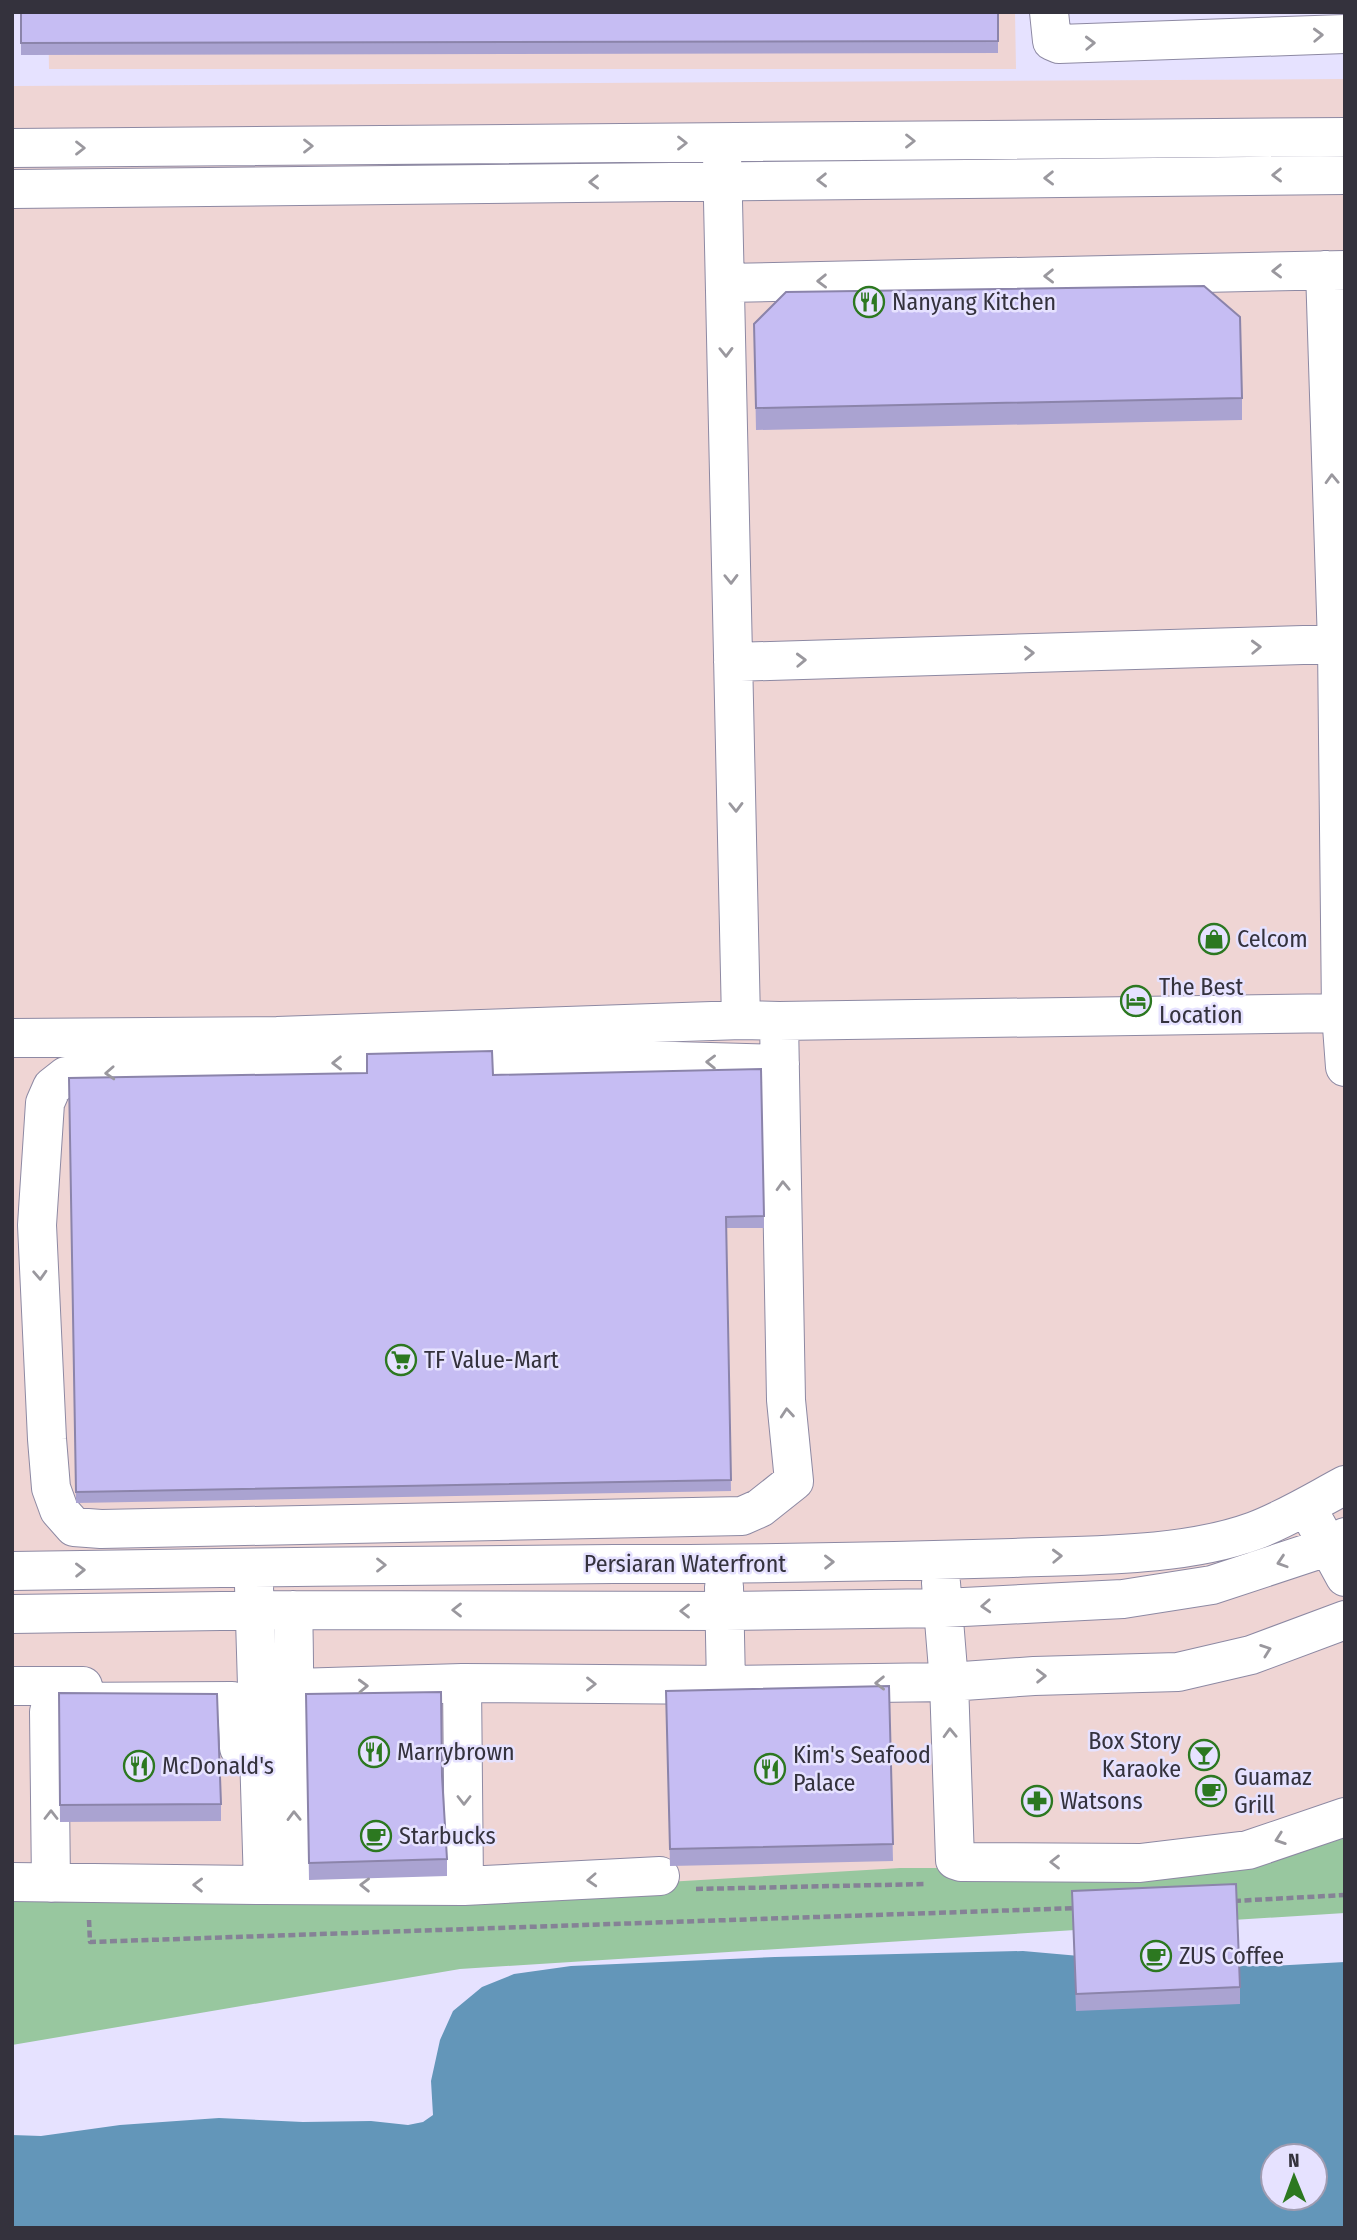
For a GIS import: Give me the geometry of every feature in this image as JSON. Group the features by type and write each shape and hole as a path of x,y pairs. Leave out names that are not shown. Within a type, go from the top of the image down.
{"street":[{"path":"1049,12 1052,41 1059,44 1345,34"},
{"path":"12,148 1345,137"},
{"path":"722,142 741,1020"},
{"path":"12,189 1345,174"},
{"path":"725,284 1335,270 1337,644 1345,1067"},
{"path":"733,662 1337,644"},
{"path":"779,1021 786,1400 794,1481 760,1508 742,1516 101,1530 74,1527 60,1510 51,1488 25,1225 45,1103 52,1087 66,1076 277,1050 741,1020 1343,1013"},
{"path":"12,1038 277,1050 780,1064"},
{"name":"Persiaran Waterfront","path":"12,1571 338,1565 723,1564 940,1560 1138,1552 1206,1544 1254,1531 1345,1485"},
{"path":"1305,1507 1340,1553"},
{"path":"338,1525 338,1565"},
{"name":"Persiaran Waterfront","path":"12,1614 293,1609 725,1611 944,1608 1123,1599 1212,1585 1340,1553"},
{"path":"940,1560 949,1682 955,1860 1140,1863 1248,1850 1345,1817"},
{"path":"723,1564 726,1685"},
{"path":"254,1567 256,1686 268,1885"},
{"path":"268,1885 294,1800 293,1609"},
{"path":"295,1688 462,1683 726,1685 949,1682 1034,1676 1178,1672 1251,1655 1345,1620"},
{"path":"462,1683 464,1886"},
{"path":"12,1686 256,1686"},
{"path":"51,1883 51,1705 58,1702 233,1701 237,1703 268,1885"},
{"path":"12,1882 464,1886 673,1883"}],"path":[{"path":"673,1883 933,1884"},
{"path":"1222,1902 1345,1895"},
{"path":"89,1914 90,1942 1086,1908"}],"shaded area":[{"path":"48,12 1015,12 1016,69 49,69"},
{"path":"1345,79 1345,1912 12,1939 12,86"}],"green space":[{"path":"1345,1826 1345,1913 460,1969 12,2045 12,1890 667,1882 900,1868 1143,1868"}],"water":[{"path":"1023,1951 1181,1965 1271,1966 1345,1962 1345,2228 12,2228 12,2135 41,2136 120,2125 219,2118 303,2122 371,2121 408,2125 423,2122 433,2115 431,2081 440,2040 453,2011 482,1987 514,1974 571,1966 775,1957"}],"building":[{"path":"21,12 998,12 998,41 21,43"},
{"path":"1204,286 1240,317 1242,398 756,408 754,324 786,292"},
{"name":"TF Value-Mart","path":"492,1051 493,1075 761,1069 764,1216 726,1217 731,1480 76,1492 69,1078 367,1073 367,1054"},
{"path":"889,1686 893,1844 670,1849 666,1691"},
{"path":"441,1692 447,1859 309,1863 306,1694"},
{"name":"McDonald's","path":"59,1693 217,1694 221,1804 60,1805"},
{"name":"ZUS Coffee","path":"1236,1884 1240,1987 1076,1994 1072,1891"}],"place":[{"name":"Nanyang Kitchen","path":"869,302"},
{"name":"Celcom","path":"1214,939"},
{"name":"The Best Location","path":"1136,1001"},
{"name":"TF Value-Mart","path":"401,1360"},
{"name":"Marrybrown","path":"374,1752"},
{"name":"Box Story Karaoke","path":"1204,1755"},
{"name":"McDonald's","path":"139,1766"},
{"name":"Kim's Seafood Palace","path":"770,1769"},
{"name":"Guamaz Grill","path":"1211,1791"},
{"name":"Watsons","path":"1037,1801"},
{"name":"Starbucks","path":"376,1836"},
{"name":"ZUS Coffee","path":"1156,1956"}]}
